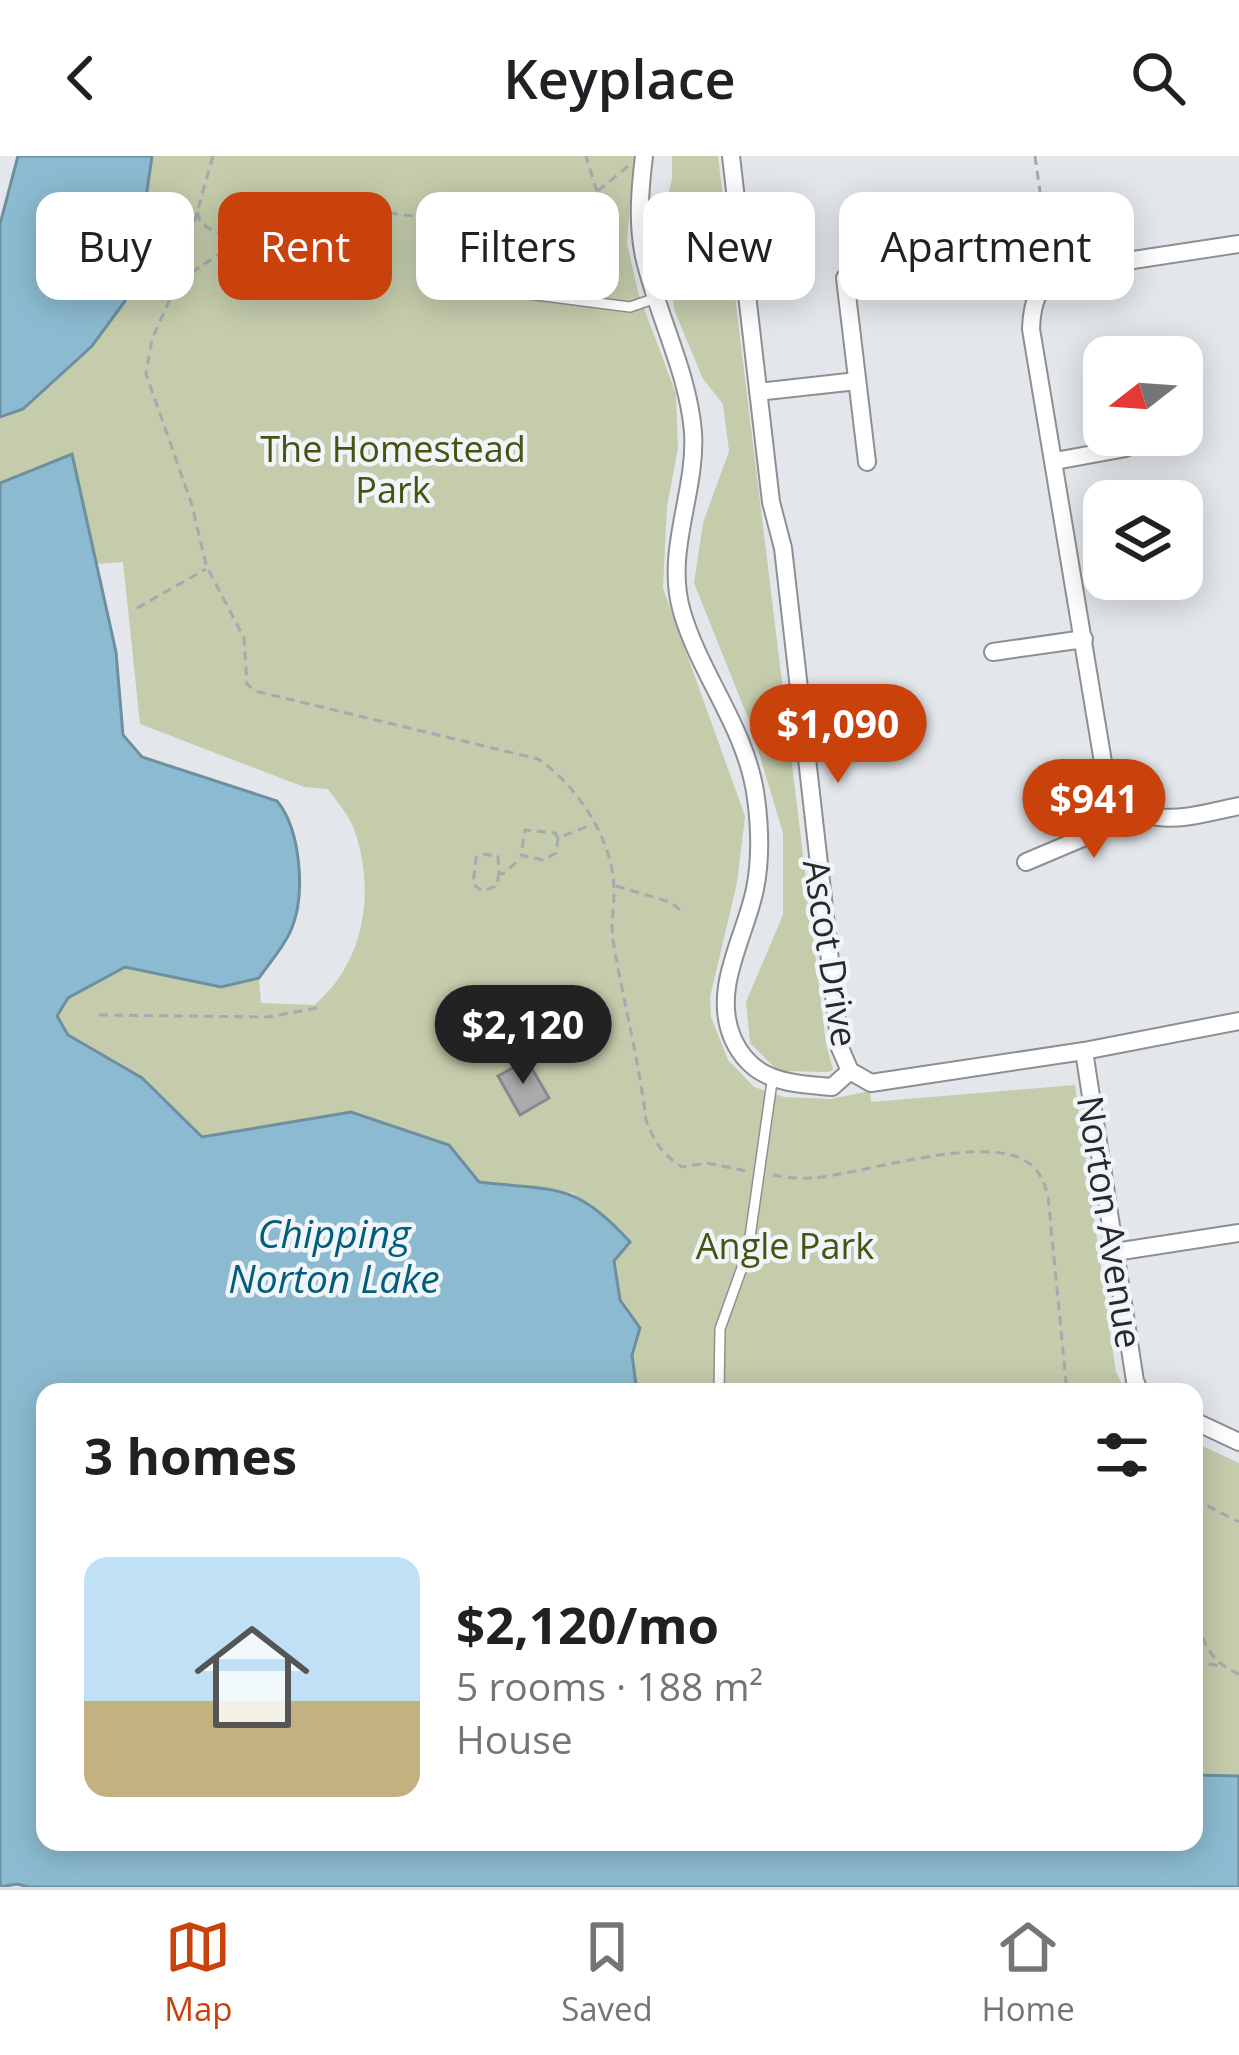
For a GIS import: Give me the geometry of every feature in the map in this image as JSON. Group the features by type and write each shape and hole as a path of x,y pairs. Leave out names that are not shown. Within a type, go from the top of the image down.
{"street":[{"name":"Ascot Drive","path":"730,156 771,502 783,548 812,775 812,824 840,1048 850,1070 871,1083 1084,1051 1239,1021"},
{"path":"638,160 643,245"},
{"path":"1134,259 1239,244"},
{"path":"657,300 693,432 677,551 681,610 738,732 756,795 756,886 732,964 726,1011 734,1041 746,1060 772,1082 832,1087 850,1070"},
{"path":"848,300 868,462"},
{"path":"1035,300 1031,329 1106,780 1139,813 1172,818 1239,806"},
{"path":"758,392 857,381"},
{"path":"1054,461 1083,456"},
{"path":"993,652 1084,639"},
{"path":"1026,862 1090,835 1126,805"},
{"name":"Norton Avenue","path":"1084,1051 1136,1383"},
{"path":"1115,1252 1239,1233"},
{"path":"1203,1425 1239,1442"}],"lane":[{"path":"576,300 630,307 650,300"},
{"path":"718,1383 720,1329 748,1251 772,1082"}],"path":[{"path":"194,218 213,156"},
{"path":"586,156 597,192 638,160"},
{"path":"1035,156 1038,192"},
{"path":"196,210 201,223 218,234"},
{"path":"170,300 152,339 146,374 192,505 208,568 244,638 247,684 255,691 538,759 569,784 592,815 609,860 614,886 612,939 652,1138 664,1155 682,1167 707,1162 806,1179 960,1154 1021,1158 1043,1177 1048,1196 1066,1383"},
{"path":"137,608 208,568"},
{"path":"558,838 593,824"},
{"path":"500,873 506,874 522,857 525,830 550,832 558,838"},
{"path":"522,857 543,860 556,853 558,838"},
{"path":"480,854 498,856 500,873 491,890 482,891 473,884 480,854"},
{"path":"614,886 670,902 682,911"},
{"path":"99,1015 268,1017 317,1008"},
{"path":"1203,1504 1239,1522"},
{"path":"1203,1635 1222,1667"},
{"path":"1203,1663 1239,1674"}],"green space":[{"name":"The Homestead Park","path":"152,156 634,156 627,243 638,292 676,394 678,448 667,507 663,588 745,816 737,883 710,997 711,1017 728,1060 754,1087 784,1097 831,1099 870,1091 871,1102 1075,1085 1116,1372 1122,1383 636,1383 632,1355 640,1328 620,1300 614,1261 574,1193 479,1182 449,1145 351,1112 202,1137 142,1078 68,1035 57,1016 68,999 125,967 221,987 259,978 261,1003 314,1005 345,968 355,947 364,901 361,853 354,829 328,789 304,787 140,724 123,562 97,564 72,454 0,482 0,417 23,409 92,346 125,301 194,300 194,192 147,192"},
{"path":"672,156 718,156 722,192 669,192"},
{"path":"673,300 736,300 826,1044 833,1070 828,1072 778,1071 750,1043 746,1002 783,915 783,833 750,723 694,583 703,523 729,451 723,404 703,379"},
{"path":"1203,1446 1239,1463 1239,1776 1203,1775"}],"water":[{"path":"18,156 152,156 147,192 36,192 36,300 125,300 92,346 23,409 0,417 0,224"},
{"name":"Chipping Norton Lake","path":"72,454 116,652 123,735 142,757 277,801 291,829 299,864 296,916 259,978 221,987 125,967 68,998 57,1016 68,1035 142,1078 202,1137 351,1112 449,1145 479,1182 546,1189 578,1199 630,1242 614,1261 620,1300 640,1328 632,1355 636,1383 36,1383 36,1851 1203,1851 1203,1775 1239,1776 1239,1887 0,1887 0,483"}],"building":[{"path":"527,1060 549,1098 520,1115 498,1076"}],"park label":[{"name":"Angle Park","path":"785,1245"}]}
